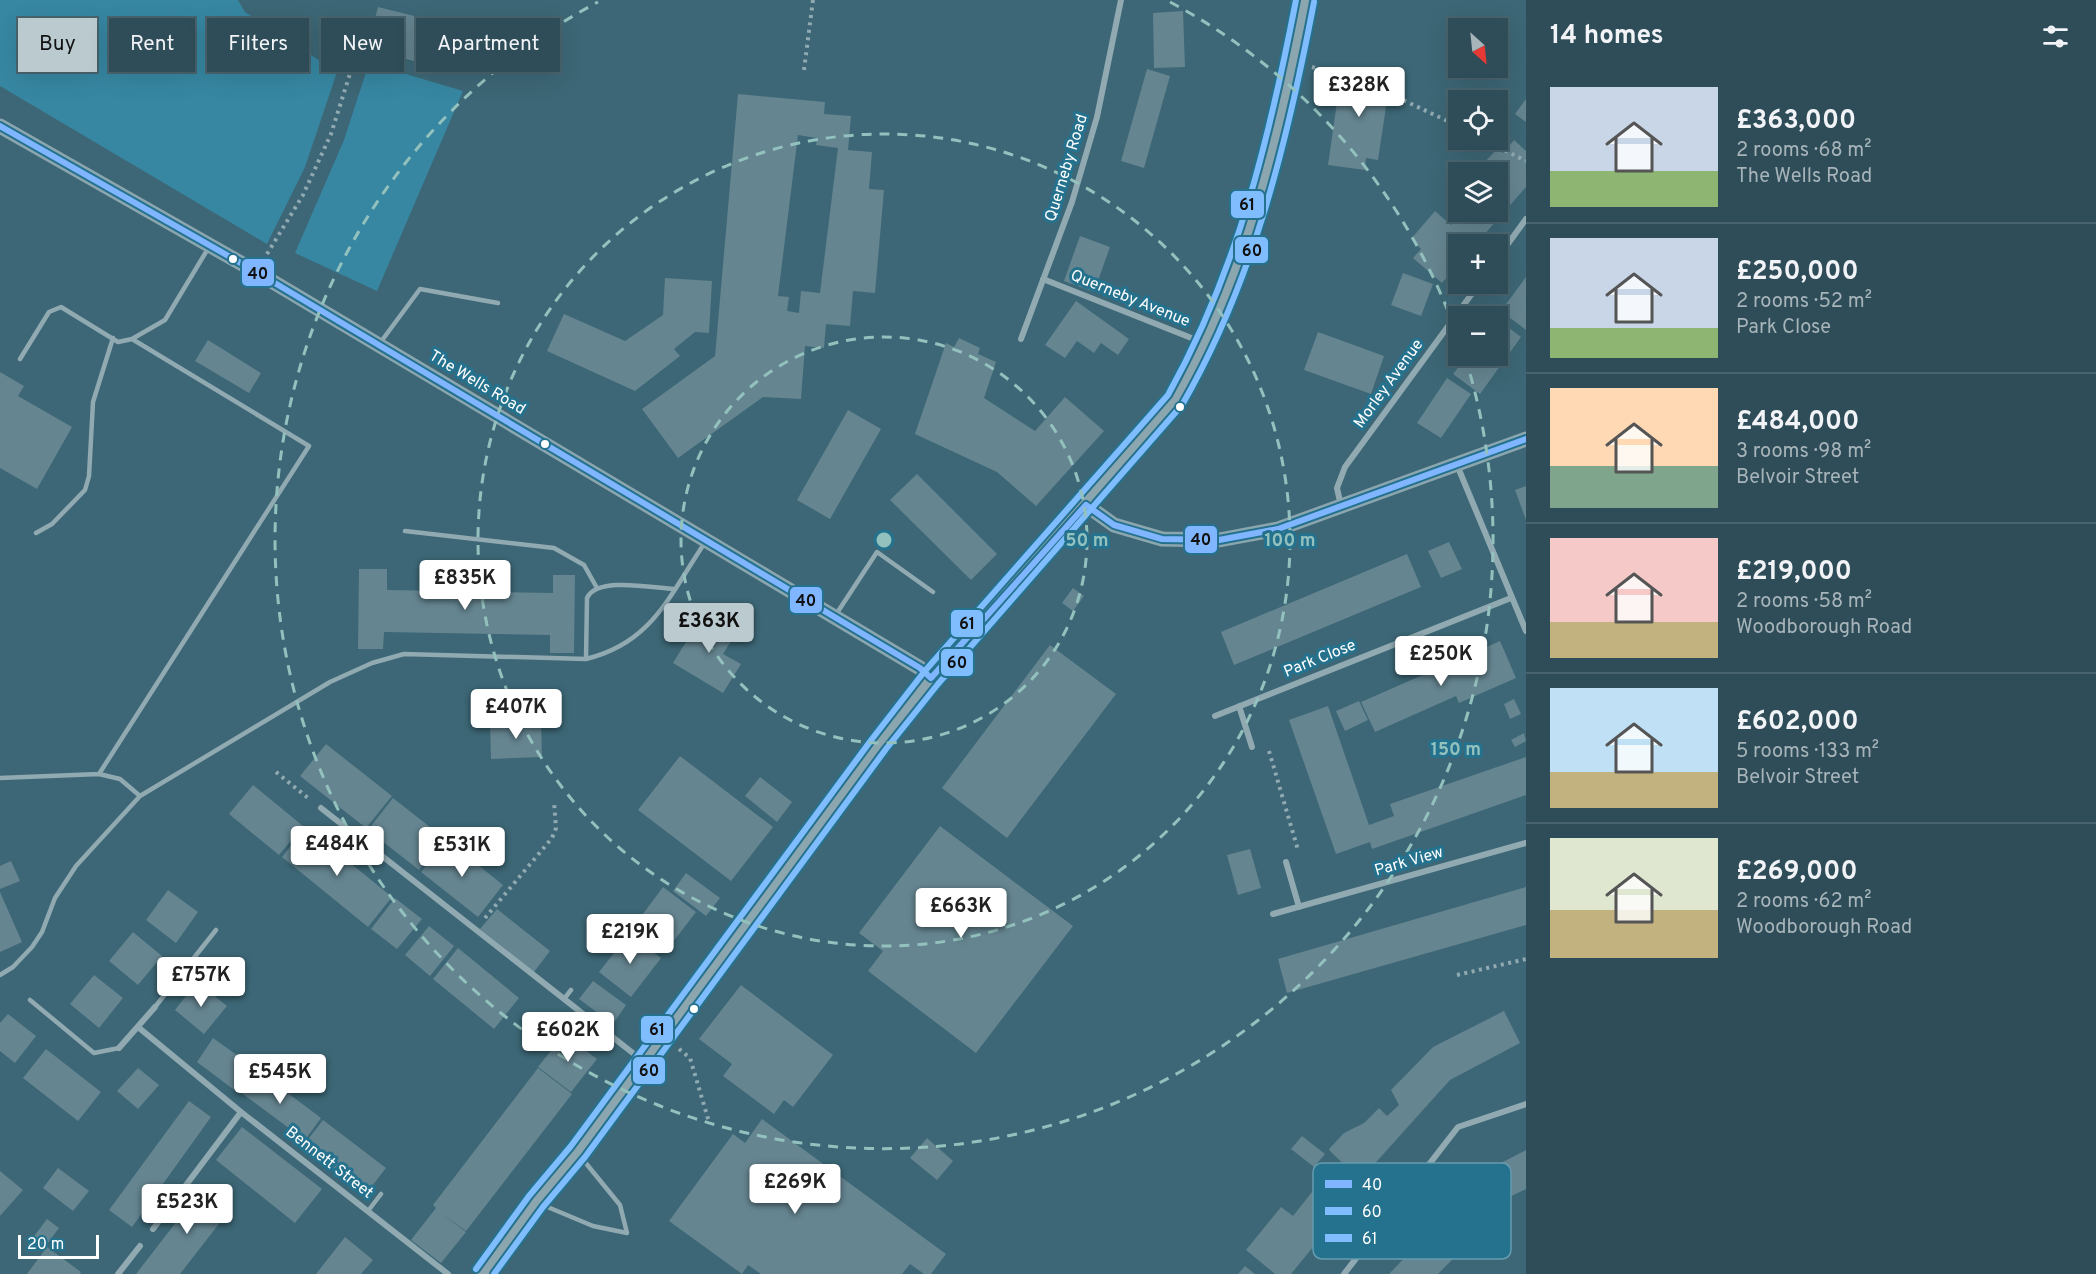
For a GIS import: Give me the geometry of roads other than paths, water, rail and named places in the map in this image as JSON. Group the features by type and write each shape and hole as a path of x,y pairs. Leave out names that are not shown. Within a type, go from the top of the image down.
{"street":[{"name":"Querneby Road","path":"1021,339 1072,201 1097,117 1121,0"},
{"path":"483,1274 536,1202 578,1152 662,1035 932,678 1086,505 1175,400 1206,344 1223,306 1251,223 1294,61 1305,0"},
{"name":"The Wells Road","path":"0,126 253,270 920,668 932,678"},
{"path":"1508,244 1526,219"},
{"name":"Querneby Avenue","path":"1043,279 1206,344"},
{"name":"Morley Avenue","path":"1341,506 1337,488 1346,467 1472,294"},
{"path":"1086,505 1114,525 1162,539 1190,541 1247,537 1278,529 1526,439"},
{"path":"1456,465 1526,631"},
{"name":"Park Close","path":"1215,716 1511,598"},
{"path":"1239,706 1252,747"},
{"path":"321,808 643,1062"},
{"name":"Park View","path":"1273,914 1526,843"},
{"path":"1286,862 1299,907"},
{"path":"119,1048 155,1007"},
{"name":"Bennett Street","path":"138,1027 241,1112 448,1274"},
{"path":"1430,1163 1458,1127 1526,1104"},
{"path":"153,1229 241,1112"},
{"path":"118,1274 140,1246"},
{"path":"1344,1274 1356,1259"}],"lane":[{"path":"20,359 49,312 61,307 118,342 132,339 165,320 210,245"},
{"path":"378,345 420,289 498,303"},
{"path":"36,533 52,524 85,490 89,476 93,402 113,338"},
{"path":"99,774 309,446 132,339"},
{"path":"405,531 554,548 584,565 597,588"},
{"path":"0,975 14,967 32,947 42,932 55,898 76,866 140,796 330,682 372,663 404,654 586,659 624,646 649,627 706,540"},
{"path":"833,618 877,552 933,592"},
{"path":"586,659 587,598 590,592 604,585 674,589"},
{"path":"0,778 99,774 120,779 140,796"},
{"path":"155,1007 216,930"},
{"path":"564,999 571,990"},
{"path":"30,1000 94,1053 119,1048"},
{"path":"536,1202 593,1226 627,1233 620,1205 578,1152"},
{"path":"368,1211 381,1194"}]}
